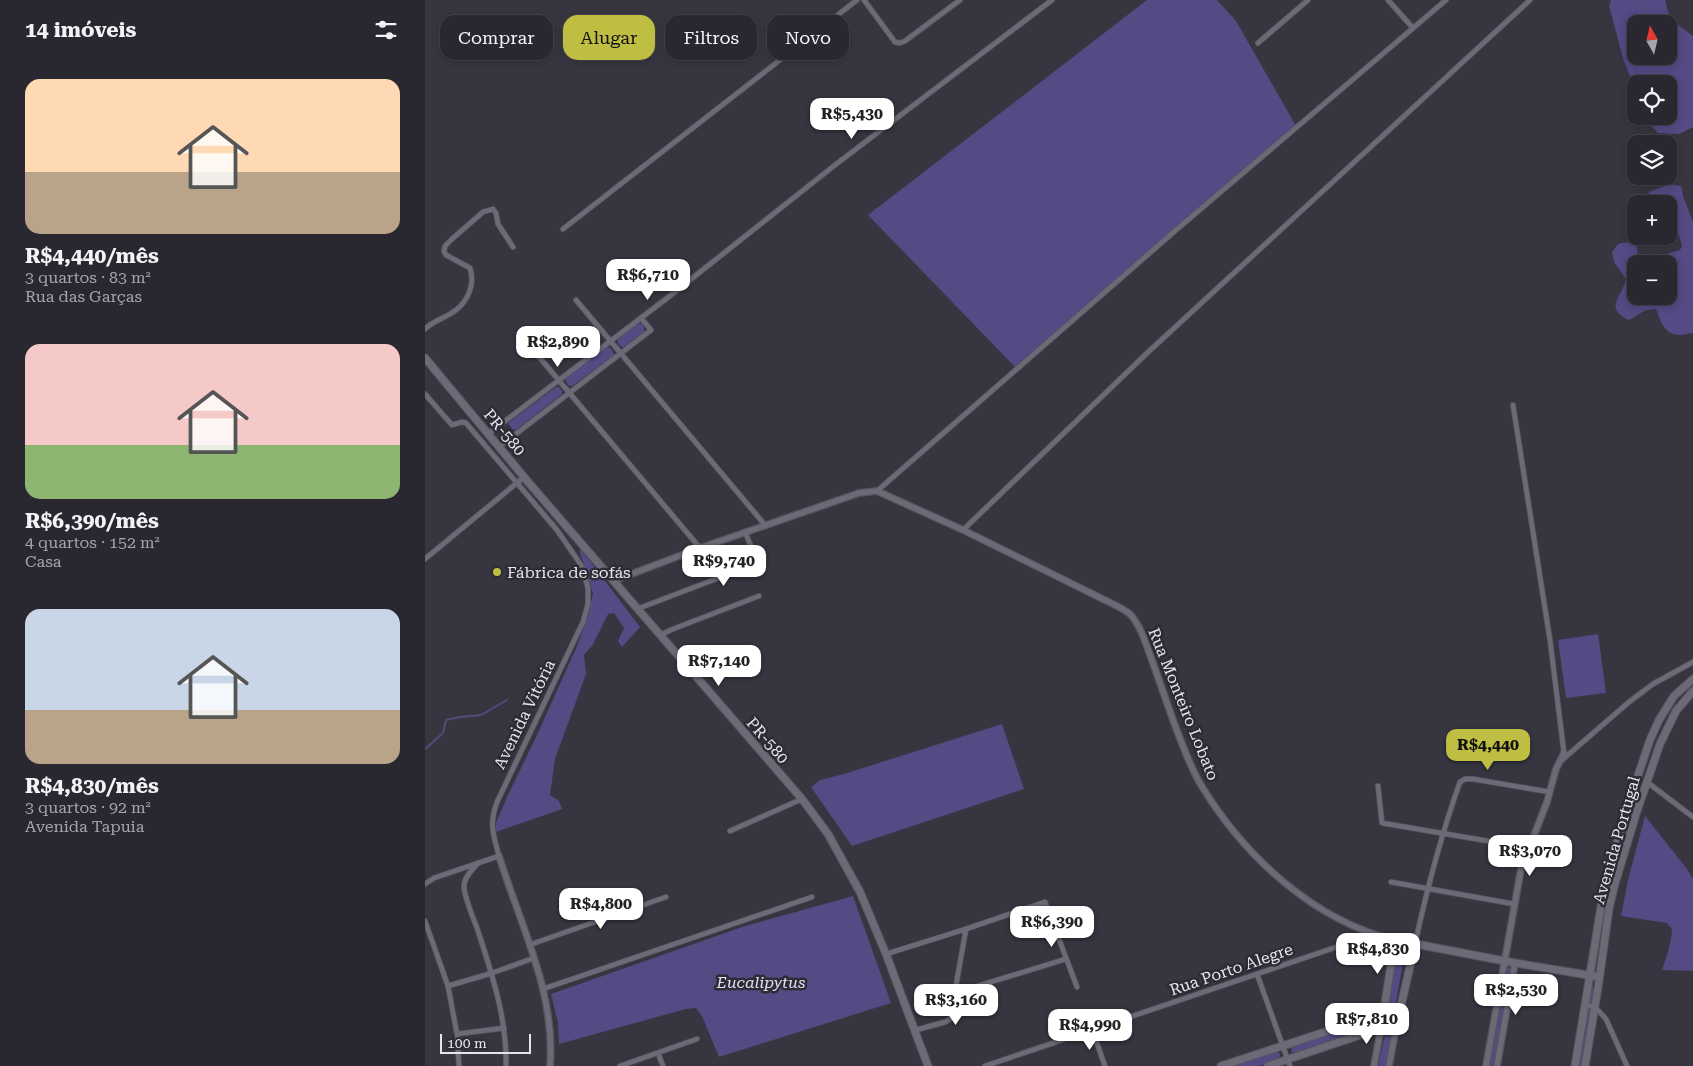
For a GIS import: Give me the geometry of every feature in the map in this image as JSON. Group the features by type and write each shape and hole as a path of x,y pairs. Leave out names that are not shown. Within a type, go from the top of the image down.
{"main road":[{"name":"PR-580","path":"425,358 637,610 802,799 828,834 860,892 929,1066"},
{"path":"1575,1066 1602,902 1628,805 1650,740 1668,703 1693,678"},
{"name":"Avenida Portugal","path":"1585,1066 1614,887 1658,749 1680,705 1693,691"},
{"path":"1381,1028 1395,940"},
{"name":"Rua Monteiro Lobato","path":"1395,940 1515,963 1599,976"},
{"path":"1268,1066 1289,1063 1381,1028 1396,1028 1415,944"},
{"path":"1221,1066 1383,1013 1399,1014"}],"street":[{"path":"563,229 857,0"},
{"path":"864,0 895,42 899,43 905,41 959,0"},
{"path":"489,434 641,318 835,165 1052,0"},
{"path":"1258,44 1308,0"},
{"path":"1388,0 1413,28"},
{"path":"613,581 765,525 859,493 877,491 1176,230 1446,0"},
{"path":"963,530 1145,355 1530,0"},
{"path":"425,329 435,321 455,311 472,288 473,278 470,268 446,255 444,251 445,246 452,239 483,212 493,209 496,213 498,224 513,247"},
{"path":"575,300 765,525"},
{"path":"499,447 651,330 641,318"},
{"path":"524,339 700,548"},
{"name":"Avenida Vitória","path":"425,394 452,425 462,422 466,423 571,549 582,567 589,595 583,622 497,802 492,815 491,826 543,989 551,1038 550,1066"},
{"path":"1513,405 1550,640 1563,756"},
{"path":"425,559 524,477"},
{"name":"Rua Monteiro Lobato","path":"877,491 963,530 1117,606 1131,615 1142,634 1174,722 1200,784 1224,819 1255,855 1296,891 1325,911 1371,934 1395,940"},
{"path":"637,610 758,563 745,532"},
{"path":"660,635 673,628 759,596"},
{"path":"1486,1066 1521,869 1563,756 1653,684 1693,662"},
{"path":"1415,944 1427,888 1443,833 1461,782 1465,779 1473,779 1551,792"},
{"path":"1647,782 1693,818"},
{"path":"1378,786 1382,823 1529,848"},
{"path":"730,831 802,799"},
{"path":"425,884 434,878 499,856"},
{"path":"478,863 467,878 464,886 497,992 504,1028 505,1066"},
{"path":"1391,882 1515,904"},
{"path":"529,945 666,897"},
{"path":"543,989 811,897"},
{"path":"886,954 1045,902 1077,987"},
{"path":"425,921 448,986 457,1034 459,1066"},
{"path":"916,1030 950,1019 966,929"},
{"name":"Rua Porto Alegre","path":"985,1066 1371,934"},
{"path":"448,986 533,958"},
{"path":"955,993 1066,959"},
{"path":"1497,1066 1515,963"},
{"path":"1257,974 1289,1063"},
{"path":"1585,1005 1595,1007 1606,1019 1627,1066"},
{"path":"457,1034 504,1028"},
{"path":"1374,1066 1381,1028"},
{"path":"1389,1066 1396,1028"},
{"path":"1093,1029 1105,1066"},
{"path":"620,1066 697,1039"},
{"path":"658,1053 663,1066"}],"green space":[{"path":"1147,0 1217,0 1236,21 1296,126 1016,368 868,215"},
{"path":"1611,0 1665,0 1669,15 1627,15 1627,65 1677,65 1677,24 1693,36 1693,127 1679,134 1658,133 1651,125 1677,125 1677,75 1630,75 1609,6"},
{"path":"1667,185 1681,186 1693,222 1693,333 1683,335 1671,333 1664,327 1656,309 1646,310 1629,320 1621,316 1617,311 1616,302 1626,279 1614,262 1612,252 1618,244 1627,242 1627,245 1637,247 1638,255 1627,255 1627,305 1677,305 1677,255 1663,255 1680,250 1682,246 1677,229 1677,195 1648,195 1649,192"},
{"path":"638,323 644,327 644,332 624,347 618,344 618,339"},
{"path":"606,347 611,348 614,355 572,386 568,385 565,379"},
{"path":"556,387 559,387 562,394 516,430 512,429 508,423"},
{"path":"580,548 640,627 622,647 618,641 624,628 614,613 608,614 592,646 584,655 586,674 555,759 550,795 559,801 562,809 496,832 496,823 507,797 577,646 588,615 593,593"},
{"path":"1598,634 1606,693 1566,698 1558,640"},
{"path":"1002,724 1024,789 852,846 811,787 820,780"},
{"path":"1645,816 1693,879 1693,971 1662,970 1669,950 1672,929 1667,923 1621,916 1628,880"},
{"name":"Eucalipytus","path":"853,896 891,1003 719,1057 702,1016 696,1008 686,1009 559,1044 558,1023 551,994 745,926"},
{"path":"1402,952 1404,956 1395,1008 1389,1009 1387,1007 1396,954"},
{"path":"1506,967 1511,968 1495,1066 1489,1066"},
{"path":"1592,987 1595,988 1581,1066 1578,1066"},
{"path":"1373,1018 1375,1025 1295,1054 1291,1051 1292,1046"},
{"path":"1385,1035 1393,1037 1388,1066 1378,1066"},
{"path":"1276,1051 1280,1054 1279,1059 1259,1066 1230,1066"}],"waterway":[{"path":"1644,0 1645,15"},
{"path":"1657,65 1659,75"},
{"path":"425,749 443,733 446,720 481,715 507,700"}],"place":[{"name":"Fábrica de sofás","path":"497,572"}]}
